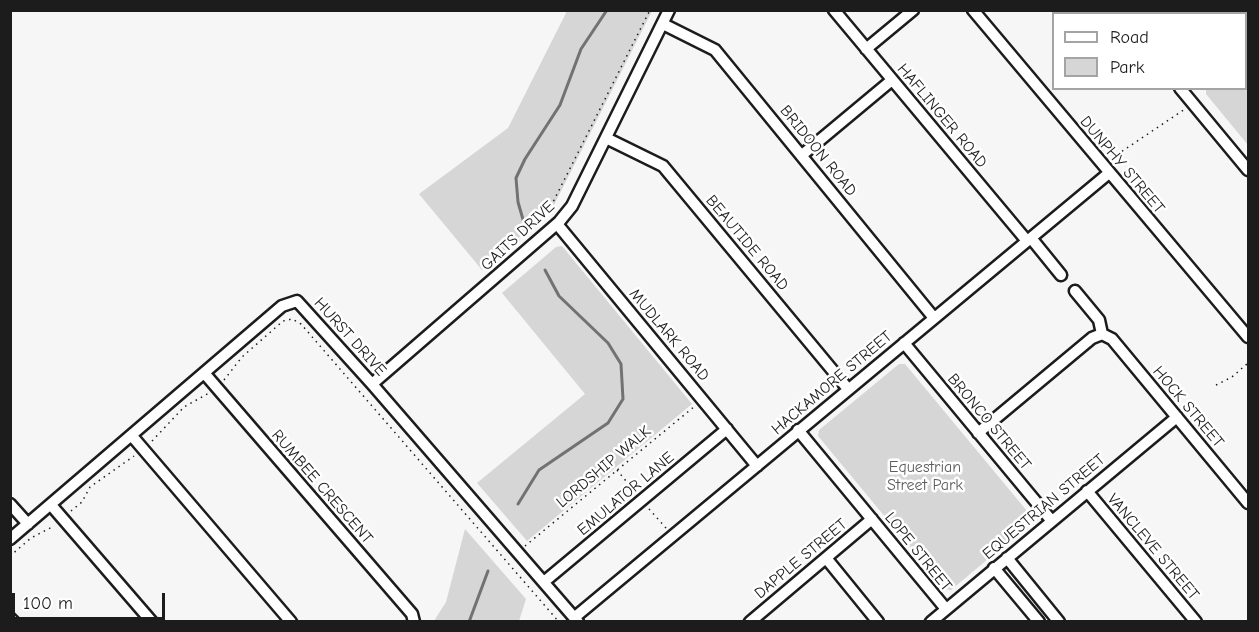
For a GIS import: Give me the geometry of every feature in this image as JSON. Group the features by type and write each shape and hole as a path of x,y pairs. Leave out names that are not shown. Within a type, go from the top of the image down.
{"street":[{"name":"GAITS DRIVE","path":"372,384 557,224 572,206 669,10"},
{"name":"HAFLINGER ROAD","path":"834,10 1062,275"},
{"path":"866,49 913,10"},
{"name":"DUNPHY STREET","path":"973,10 1248,337"},
{"name":"BRIDOON ROAD","path":"663,24 715,50 934,318"},
{"path":"802,155 892,80"},
{"path":"1183,90 1248,170"},
{"name":"BEAUTIDE ROAD","path":"606,138 663,166 848,389"},
{"name":"HACKAMORE STREET","path":"576,619 798,430 1109,173"},
{"name":"MUDLARK ROAD","path":"557,224 757,466"},
{"name":"HOCK STREET","path":"1075,291 1099,320 1102,334 1112,339 1248,503"},
{"name":"HURST DRIVE","path":"10,539 282,306 297,301 576,619"},
{"path":"978,433 1092,338 1102,334"},
{"name":"BRONCO STREET","path":"904,343 1051,520"},
{"name":"RUMBEE CRESCENT","path":"205,374 412,614 414,621"},
{"name":"EQUESTRIAN STREET","path":"931,621 1177,417"},
{"name":"EMULATOR LANE","path":"545,581 727,429"},
{"name":"LOPE STREET","path":"798,430 946,609"},
{"path":"132,436 291,621"},
{"name":"VANCLEVE STREET","path":"1087,491 1196,621"},
{"path":"10,504 28,524"},
{"path":"51,505 152,621"},
{"name":"DAPPLE STREET","path":"750,621 872,519"},
{"path":"826,558 878,621"},
{"path":"1007,558 1059,621"},
{"path":"994,568 1039,621"},
{"path":"10,618 14,621"}],"path":[{"path":"488,268 546,216 650,10"},
{"path":"1101,164 1168,123 1192,103"},
{"path":"1216,385 1232,377 1248,363"},
{"name":"LORDSHIP WALK","path":"518,552 702,399"},
{"path":"473,523 559,621"}],"green space":[{"path":"567,11 652,11 552,209 482,270 419,194 508,128"},
{"path":"1247,54 1248,145 1206,94 1206,90 1247,90"},
{"path":"562,246 692,404 527,541 477,483 585,394 502,293 556,247"},
{"name":"Equestrian Street Park","path":"899,364 905,364 1032,517 1031,523 951,590 945,589 818,436 819,430"},
{"path":"465,529 526,599 519,621 434,621 446,602"}],"waterway":[{"path":"524,223 518,202 516,178 525,159 560,105 581,49 607,10"},
{"path":"518,504 539,470 608,423 623,399 621,364 608,343 559,296 545,270"},
{"path":"469,622 488,571"}]}
